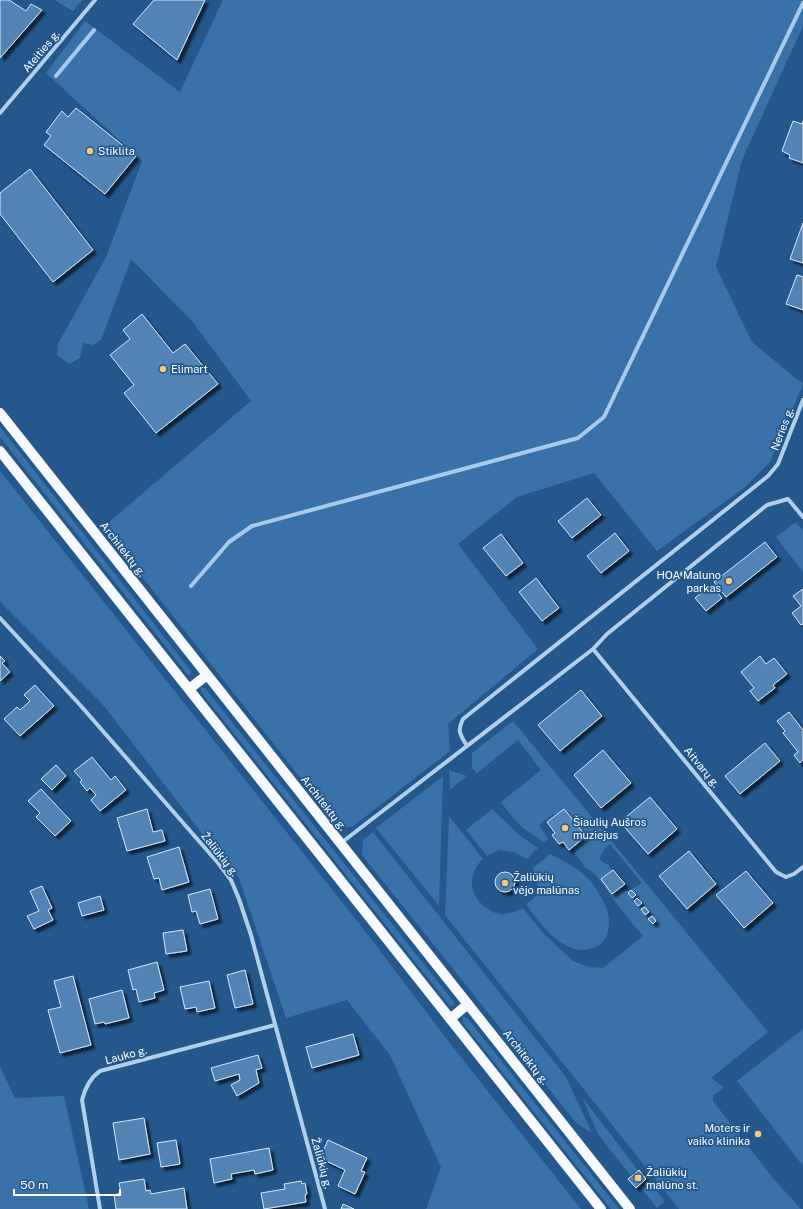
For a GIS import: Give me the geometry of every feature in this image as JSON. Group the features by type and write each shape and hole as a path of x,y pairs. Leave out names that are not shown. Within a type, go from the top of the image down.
{"main road":[{"name":"Architektų g.","path":"0,412 630,1209"},
{"path":"0,451 601,1209"},
{"path":"189,689 207,675"},
{"path":"450,1019 468,1004"}],"street":[{"name":"Ateities g.","path":"0,113 95,0"},
{"name":"Neries g.","path":"467,746 460,734 459,728 463,719 768,476 778,464 803,400"},
{"path":"341,843 593,649 607,634 767,505 788,499 803,517"},
{"name":"Žaliūkių g.","path":"0,618 82,706 219,864 231,880 251,935 325,1209"},
{"name":"Aitvarų g.","path":"593,649 776,872 786,877 794,874 803,867"},
{"name":"Lauko g.","path":"100,1209 82,1100 84,1092 93,1076 100,1071 275,1025"}],"shaded area":[{"path":"54,0 82,0 73,11"},
{"path":"223,0 803,0 803,26 742,160 716,267 752,342 803,384 770,462 744,488 657,551 594,473 517,497 458,544 538,649 448,724 450,751 352,827 339,827 103,527 251,401 192,321 131,259 101,340 93,345 83,343 80,358 69,364 57,355 58,344 106,257 142,161 46,73 85,21 180,92"},
{"path":"0,427 191,671 190,676 0,437"},
{"path":"0,471 369,936 449,1042 581,1209 426,1209 441,1167 390,1055 347,1000 286,1018 239,878 204,836 104,706 0,602"},
{"path":"796,522 803,531 803,572 776,537"},
{"path":"201,687 205,688 454,1002 454,1005 450,1006 201,692"},
{"path":"513,721 768,1032 711,1078 724,1087 713,1096 713,1101 772,1177 801,1209 679,1209 445,915 449,816 483,859 475,871 472,883 475,896 485,907 496,913 503,914 523,908 543,933 573,961 589,967 603,968 643,936 622,911 596,875 585,867 571,848 586,836 564,809 555,816 553,814 539,825 548,839 544,842 524,829 513,818 501,802 541,770 518,740 477,773 472,768 472,753","holes":["610,844 642,883 629,891 624,891 620,888 616,876 608,865 600,859 603,852"]},
{"path":"449,770 467,776 450,790"},
{"path":"443,776 439,906 376,828"},
{"path":"492,809 519,835 538,848 527,859 514,852 499,850 487,856 466,830"},
{"path":"373,832 566,1077 592,1133 577,1124 362,855 363,840"},
{"path":"550,854 572,866 588,878 606,907 609,919 608,931 603,941 593,948 585,950 575,949 558,941 546,930 526,904 533,899 539,890 533,868"},
{"path":"463,1017 468,1019 619,1209 611,1209 463,1023"},
{"path":"803,1029 803,1166 737,1081"},
{"path":"0,1067 15,1098 64,1096 89,1209 0,1209"},
{"path":"582,1097 637,1169 630,1175 598,1134"},
{"path":"649,1182 665,1201 657,1208 641,1188"}],"building":[{"path":"0,0 9,0 26,11 31,4 42,10 0,58"},
{"path":"154,0 205,0 177,60 133,24"},
{"name":"Stiklita","path":"76,108 136,156 105,194 44,145 51,136 46,132 62,111 68,117"},
{"path":"793,121 802,124 803,121 803,163 789,158 790,155 782,151"},
{"path":"30,169 93,250 53,282 0,214 0,193"},
{"path":"803,223 803,263 790,259"},
{"path":"797,275 803,277 803,310 786,304"},
{"name":"Elimart","path":"142,314 173,353 185,344 218,384 156,433 124,393 134,385 110,355 130,339 123,330"},
{"path":"587,498 601,515 572,538 558,521"},
{"path":"615,533 629,551 601,573 587,556"},
{"path":"501,534 523,563 506,576 483,548"},
{"path":"765,542 777,557 726,597 714,582"},
{"path":"536,578 559,608 542,621 519,592"},
{"path":"711,585 722,598 706,611 695,598"},
{"path":"803,589 803,624 801,625 792,613 801,606 793,596"},
{"path":"0,656 5,661 2,663 10,672 0,681"},
{"path":"760,656 766,664 774,658 787,674 773,685 775,688 758,701 750,691 754,688 741,672"},
{"path":"35,685 54,706 20,736 4,719 17,707 20,710 30,701 24,695"},
{"path":"581,690 602,716 560,751 538,725"},
{"path":"789,712 803,730 803,760 800,763 794,755 798,752 783,733 785,731 777,721"},
{"path":"765,743 780,761 740,794 725,776"},
{"path":"603,750 631,783 601,808 574,775"},
{"path":"92,757 111,780 115,776 126,790 100,811 91,800 96,795 90,788 87,791 80,782 82,780 74,771"},
{"path":"56,765 66,776 52,790 41,779"},
{"path":"41,789 71,821 55,836 36,817 40,813 28,801"},
{"path":"650,797 677,829 648,854 620,822"},
{"path":"147,809 153,832 162,830 165,841 127,851 117,818"},
{"path":"564,809 586,836 569,850 563,842 559,844 552,835 555,833 547,822"},
{"path":"179,847 189,882 162,890 159,878 154,879 147,857"},
{"path":"689,851 716,884 687,909 659,876"},
{"path":"613,870 625,884 612,894 601,879"},
{"path":"746,871 773,903 744,928 716,895"},
{"name":"Žaliūkių vėjo malūnas","path":"505,872 512,875 515,882 512,889 505,892 498,889 495,882 498,875"},
{"path":"42,886 52,908 48,910 53,920 34,929 27,916 39,911 30,891"},
{"path":"210,889 218,919 200,924 196,911 192,912 188,895"},
{"path":"631,890 636,895 632,898 628,893"},
{"path":"100,896 104,910 82,916 78,903"},
{"path":"637,898 642,903 638,906 634,901"},
{"path":"645,907 649,912 645,915 641,909"},
{"path":"652,916 656,921 653,924 648,919"},
{"path":"183,930 187,951 166,954 163,933"},
{"path":"157,962 164,990 154,993 155,998 139,1002 136,989 133,990 128,970"},
{"path":"245,970 253,1004 235,1008 227,975"},
{"path":"73,976 91,1045 60,1053 48,1010 61,1007 54,981"},
{"path":"209,981 215,1008 197,1012 196,1007 185,1009 180,987"},
{"path":"122,990 129,1018 105,1024 104,1022 95,1024 89,999"},
{"path":"353,1034 359,1055 312,1068 306,1047"},
{"path":"258,1055 262,1068 256,1070 259,1083 237,1096 231,1085 240,1080 239,1074 215,1081 211,1068"},
{"path":"144,1118 150,1154 119,1160 113,1123"},
{"path":"176,1140 180,1164 161,1167 157,1143"},
{"path":"328,1140 367,1158 361,1171 365,1172 355,1194 338,1186 345,1170 320,1158"},
{"path":"269,1148 273,1170 255,1174 254,1170 231,1174 232,1179 214,1183 210,1159"},
{"path":"639,1170 646,1179 636,1188 628,1179"},
{"path":"144,1179 146,1191 150,1190 151,1194 184,1188 187,1209 116,1209 114,1195 121,1193 119,1183"},
{"path":"301,1181 302,1184 305,1183 307,1194 305,1195 306,1202 264,1209 261,1193 285,1189 284,1184"},
{"path":"343,1204 354,1209 341,1209"}],"waterway":[{"path":"191,586 229,542 252,526 578,438 604,417 803,3"},
{"path":"56,76 94,30"}],"place":[{"name":"Stiklita","path":"90,151"},
{"name":"Elimart","path":"163,369"},
{"name":"HOA Maluno parkas","path":"729,581"},
{"name":"Šiaulių Aušros muziejus","path":"565,828"},
{"name":"Žaliūkių vėjo malūnas","path":"505,883"},
{"name":"Moters ir vaiko klinika","path":"758,1134"},
{"name":"Žaliūkių malūno st.","path":"638,1178"}]}
